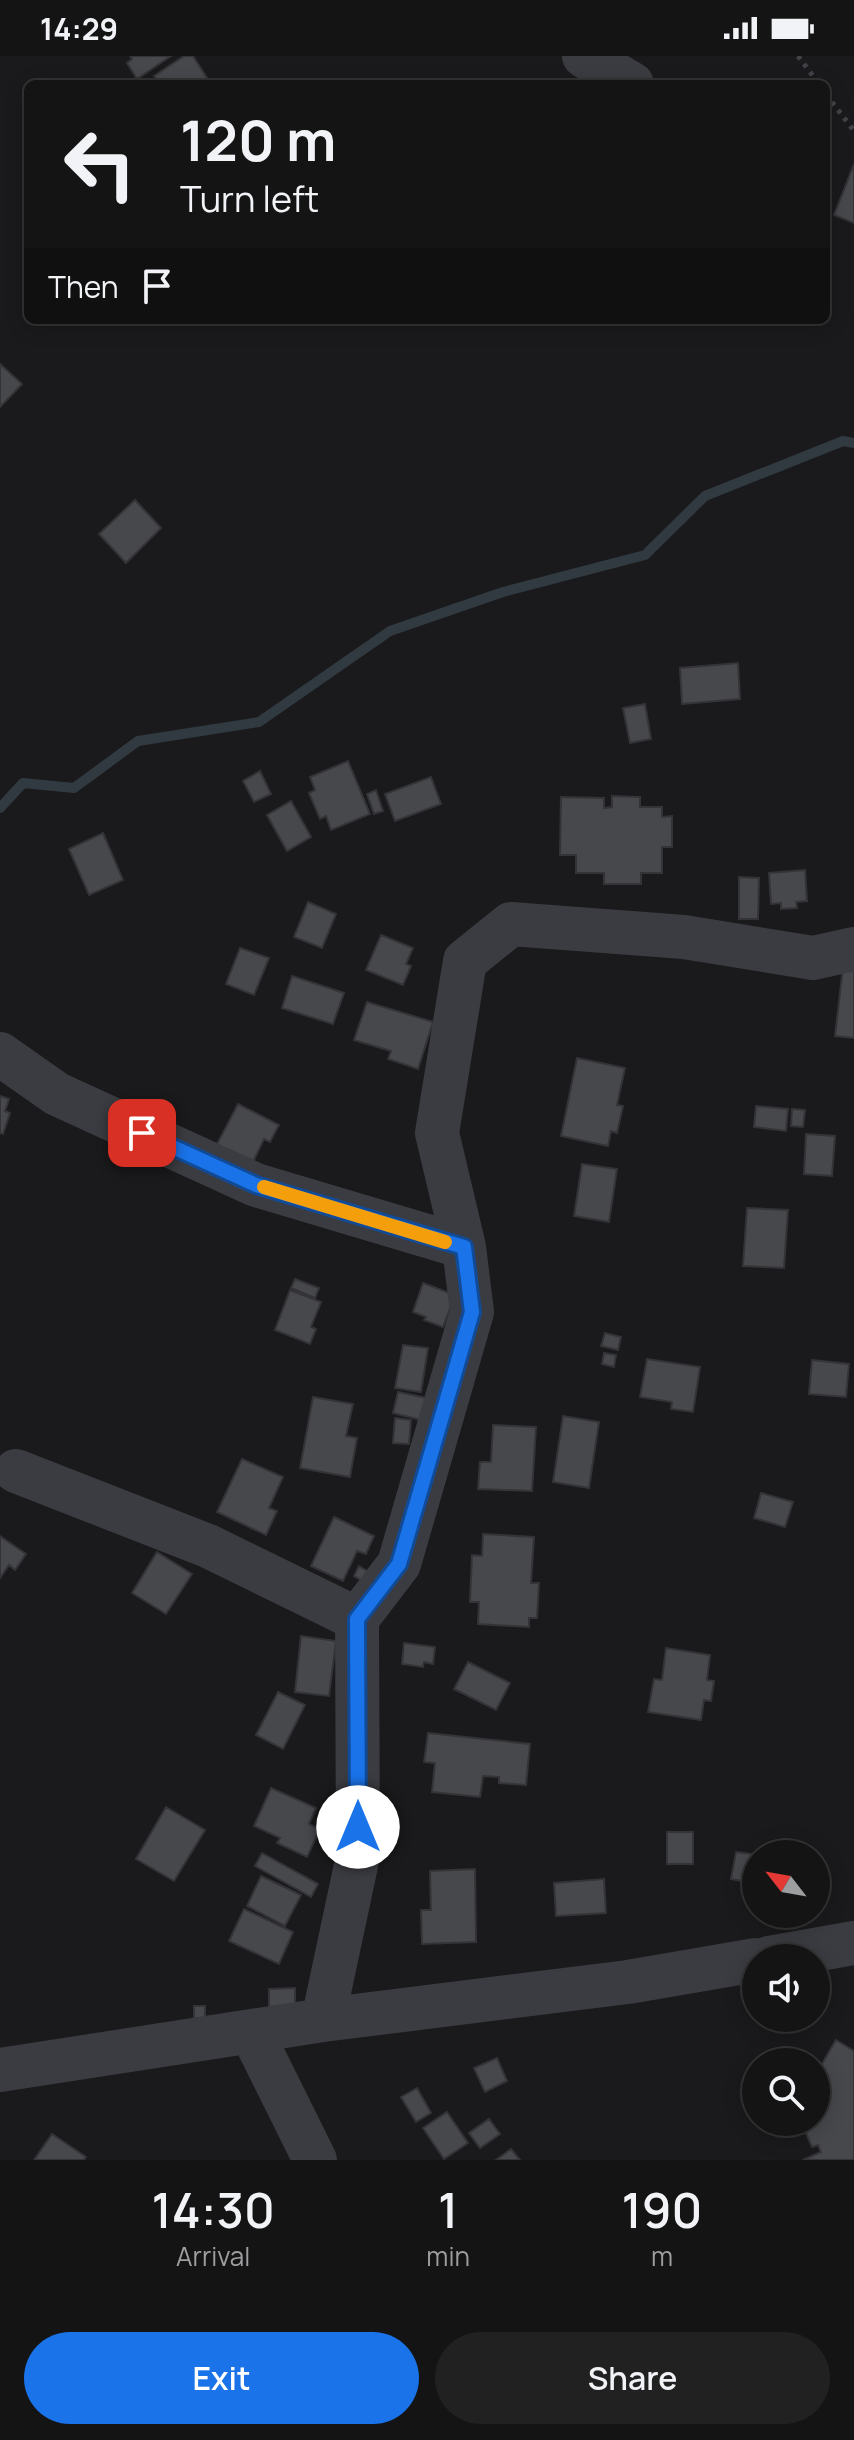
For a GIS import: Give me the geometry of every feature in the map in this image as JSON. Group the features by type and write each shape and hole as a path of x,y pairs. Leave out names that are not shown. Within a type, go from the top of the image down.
{"street":[{"path":"584,56 625,80"},
{"path":"323,2020 358,1856 357,1619 399,1564 472,1312 464,1247 437,1133 465,961 511,924 684,937 813,958 854,949"},
{"path":"0,1054 57,1094 256,1185 464,1247"},
{"path":"16,1471 208,1546 357,1619"},
{"path":"830,1947 854,1943"},
{"path":"0,2070 323,2020 628,1982 742,1962"},
{"path":"252,2033 315,2160"}],"path":[{"path":"798,56 816,80"},
{"path":"830,99 854,131"}],"building":[{"path":"130,56 171,56 137,79 127,63 132,59"},
{"path":"184,56 193,56 208,80 157,80 154,76"},
{"path":"854,164 854,223 834,215"},
{"path":"0,364 22,384 0,407"},
{"path":"135,500 161,528 126,563 99,534"},
{"path":"738,663 740,699 682,704 680,668"},
{"path":"645,704 651,739 630,743 623,708"},
{"path":"348,761 370,814 331,830 326,816 320,819 309,793 315,790 310,777"},
{"path":"260,771 271,794 254,802 243,781"},
{"path":"431,777 441,804 395,821 385,794"},
{"path":"376,790 383,811 374,814 367,794"},
{"path":"612,796 640,797 640,807 662,807 662,817 672,816 672,847 662,847 662,873 641,873 641,884 604,884 604,873 576,873 576,855 560,855 561,797 604,798 604,808 612,807"},
{"path":"291,801 311,837 287,851 267,815"},
{"path":"103,833 123,880 89,895 69,849"},
{"path":"805,870 807,901 796,902 797,908 781,909 781,903 771,904 769,873"},
{"path":"739,877 759,878 758,919 739,919"},
{"path":"308,902 336,914 322,948 294,937"},
{"path":"381,935 413,948 406,964 411,966 403,985 366,970"},
{"path":"240,948 269,958 254,995 226,984"},
{"path":"843,967 854,968 854,1038 835,1036"},
{"path":"292,976 344,993 333,1024 282,1008"},
{"path":"367,1002 433,1022 418,1069 388,1059 391,1051 354,1040"},
{"path":"577,1058 625,1068 617,1105 623,1106 617,1133 611,1131 608,1146 561,1136"},
{"path":"0,1096 9,1099 5,1111 10,1113 3,1134 0,1133"},
{"path":"238,1104 279,1125 270,1142 264,1139 252,1164 216,1146"},
{"path":"756,1106 788,1109 786,1131 754,1127"},
{"path":"792,1109 805,1110 803,1127 791,1126"},
{"path":"806,1134 835,1136 832,1176 804,1174"},
{"path":"582,1164 617,1169 609,1222 574,1216"},
{"path":"747,1208 788,1210 784,1268 743,1266"},
{"path":"295,1279 319,1288 315,1298 291,1288"},
{"path":"423,1283 455,1295 443,1327 413,1312"},
{"path":"290,1290 321,1302 311,1327 316,1329 310,1344 275,1330"},
{"path":"605,1333 621,1337 618,1350 601,1346"},
{"path":"403,1345 428,1348 421,1392 395,1388"},
{"path":"604,1353 616,1355 614,1367 602,1364"},
{"path":"647,1359 700,1367 693,1412 671,1409 672,1402 640,1397"},
{"path":"812,1360 849,1364 846,1397 809,1394"},
{"path":"398,1392 427,1398 421,1420 393,1413"},
{"path":"313,1397 353,1404 346,1436 357,1438 350,1477 300,1468"},
{"path":"563,1416 599,1422 589,1488 553,1482"},
{"path":"395,1418 411,1420 409,1444 393,1443"},
{"path":"493,1425 536,1427 532,1491 478,1489 480,1462 491,1462"},
{"path":"242,1459 283,1477 269,1508 277,1511 266,1535 217,1512"},
{"path":"761,1493 793,1502 785,1527 754,1518"},
{"path":"334,1517 374,1536 366,1554 357,1551 343,1581 311,1566"},
{"path":"483,1534 534,1537 531,1583 539,1583 537,1618 529,1618 529,1627 478,1624 479,1602 470,1602 472,1555 482,1556"},
{"path":"0,1536 26,1554 15,1570 9,1565 0,1578"},
{"path":"157,1552 192,1574 166,1614 132,1593"},
{"path":"359,1566 369,1572 363,1581 354,1576"},
{"path":"301,1636 336,1641 329,1696 295,1692"},
{"path":"404,1643 435,1647 433,1664 424,1662 423,1667 402,1664"},
{"path":"666,1648 710,1655 707,1680 714,1681 711,1701 704,1700 701,1720 648,1712 654,1679 662,1680"},
{"path":"468,1662 510,1683 496,1710 454,1689"},
{"path":"278,1692 305,1705 283,1749 256,1735"},
{"path":"428,1733 530,1744 526,1785 499,1783 499,1777 483,1776 480,1797 432,1792 435,1763 424,1762"},
{"path":"271,1788 316,1808 309,1824 320,1829 307,1857 277,1843 280,1838 254,1826"},
{"path":"166,1807 205,1830 174,1881 136,1859"},
{"path":"667,1832 693,1832 693,1864 667,1864"},
{"path":"736,1852 742,1853 742,1881 731,1879"},
{"path":"262,1853 318,1884 311,1897 255,1866"},
{"path":"475,1869 476,1942 422,1944 421,1910 431,1910 430,1871"},
{"path":"261,1876 301,1895 285,1926 247,1906"},
{"path":"604,1879 606,1913 556,1916 554,1883"},
{"path":"244,1909 293,1932 279,1964 229,1941"},
{"path":"295,1988 295,2006 269,2007 269,1989"},
{"path":"194,2006 205,2006 205,2018 194,2018"},
{"path":"836,2040 854,2051 854,2160 803,2160 821,2152 818,2145 812,2147 807,2136 830,2136 830,2050"},
{"path":"497,2058 507,2081 485,2092 474,2068"},
{"path":"417,2088 431,2113 416,2122 401,2097"},
{"path":"447,2112 468,2143 444,2159 423,2128"},
{"path":"489,2119 500,2134 480,2148 469,2133"},
{"path":"52,2134 86,2157 84,2160 34,2160"},
{"path":"511,2149 520,2160 496,2160"}],"waterway":[{"path":"0,808 23,783 74,788 138,741 259,722 390,631 503,592 645,555 705,496 843,441 854,443"}],"slow traffic":[{"path":"264,1187 445,1242"}],"route":[{"path":"142,1133 256,1185 464,1247 472,1312 456,1368 399,1564 357,1619 358,1827"}]}
